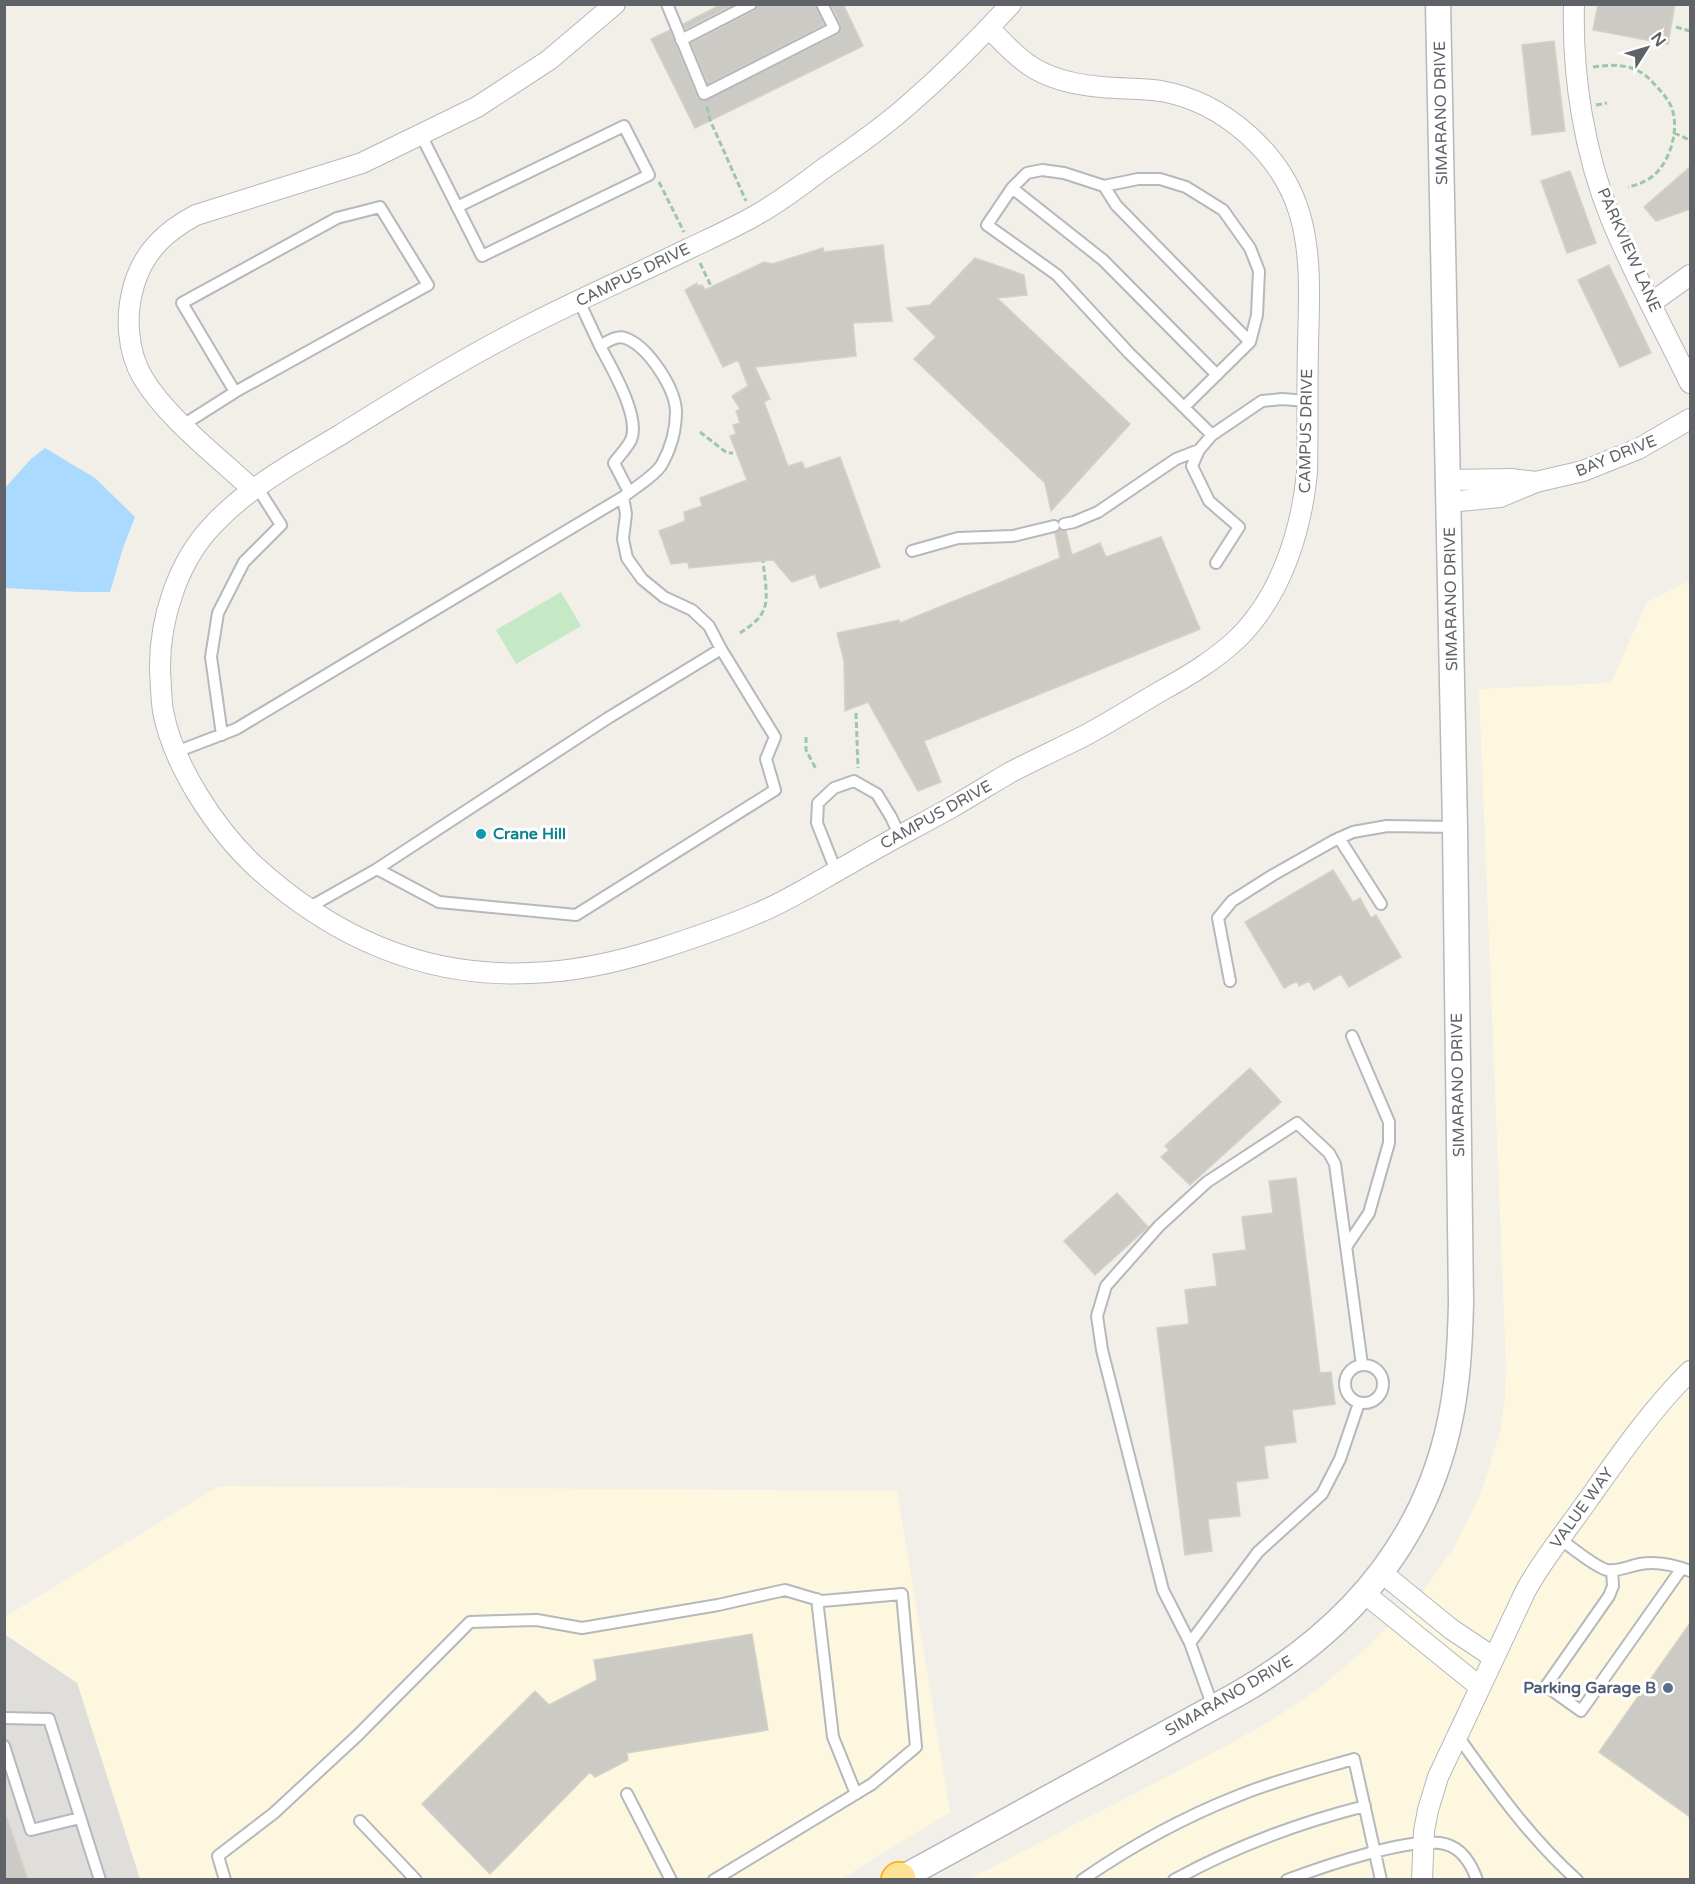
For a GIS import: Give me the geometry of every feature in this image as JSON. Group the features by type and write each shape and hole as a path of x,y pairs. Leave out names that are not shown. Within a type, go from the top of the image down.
{"street":[{"path":"254,488 183,425 152,392 142,377 136,364 130,339 129,306 137,276 144,261 164,235 196,215 362,163 477,107 549,60 615,4"},
{"name":"CAMPUS DRIVE","path":"989,28 1028,65 1047,75 1101,87 1162,91 1189,98 1214,109 1242,129 1268,156 1289,188 1300,214 1308,252 1307,473 1304,507 1285,565 1260,612 1217,656 1084,736 1011,772 765,911 632,957 578,968 529,974 474,971 430,965 380,948 330,923 281,889 243,855 191,784 176,752 163,711 160,665 162,634 172,595 188,560 208,529 254,488 460,363 534,322 717,235 766,209 862,142 903,110 1011,4"},
{"name":"SIMARANO DRIVE","path":"898,1879 1274,1673 1307,1649 1364,1593 1382,1572 1406,1536 1431,1483 1449,1425 1458,1371 1461,1303 1455,827 1438,4"},
{"name":"PARKVIEW LANE","path":"1574,4 1574,42 1579,95 1594,167 1612,220 1690,383"},
{"path":"1651,303 1690,275"},
{"name":"BAY DRIVE","path":"1449,491 1510,479 1536,482 1583,471 1648,445 1690,419"},
{"name":"VALUE WAY","path":"1422,1880 1422,1844 1434,1789 1493,1657 1530,1583 1644,1423 1690,1371"},
{"path":"1382,1572 1451,1629 1493,1657"},
{"path":"1364,1593 1480,1687"}],"lane":[{"path":"667,4 704,94 834,28 822,4"},
{"path":"681,40 751,4"},
{"path":"421,135 457,207 482,256 649,175 624,126 457,207"},
{"path":"1184,408 1250,342 1257,315 1258,271 1250,248 1223,210 1186,187 1160,179 1138,178 1104,186 1064,173 1042,170 1027,172 1012,188 987,225 1057,275 1129,353 1184,408 1212,435"},
{"path":"1104,186 1116,205 1250,342"},
{"path":"1012,188 1103,260 1217,375"},
{"path":"183,425 235,392 428,285 380,207 337,218 182,303 235,392"},
{"path":"377,869 439,902 576,915 775,790 766,759 775,737 721,649 710,626 692,610 664,597 642,579 627,558 623,539 626,494 614,463 631,439 633,421 621,387 579,301"},
{"path":"176,752 236,729 626,494 661,466 673,438 676,409 669,387 658,365 643,350 624,337 613,338 600,346"},
{"path":"1216,563 1239,527 1209,501 1198,482 1192,466 1199,450 1212,435 1262,401 1282,399 1307,401"},
{"path":"912,550 958,538 1013,536 1074,522 1098,512 1176,459 1199,450"},
{"path":"222,735 211,657 218,613 244,562 281,525 254,488"},
{"path":"308,908 377,869 608,718 721,649"},
{"path":"836,871 817,823 818,803 834,788 854,782 877,794 899,834"},
{"path":"1230,981 1218,918 1232,901 1339,838 1369,828 1455,827"},
{"path":"1339,838 1381,904"},
{"path":"1346,1248 1369,1213 1389,1143 1389,1122 1352,1036"},
{"path":"1213,1707 1190,1642 1163,1590 1102,1350 1097,1316 1106,1286 1159,1226 1207,1182 1297,1123 1329,1153 1335,1164 1362,1365"},
{"path":"1368,1365 1381,1375 1383,1385 1380,1395 1375,1400 1369,1403 1359,1403 1348,1396 1344,1383 1350,1370 1368,1365"},
{"path":"1190,1642 1258,1552 1322,1494 1340,1458 1359,1403"},
{"path":"1560,1539 1598,1566 1612,1570 1652,1563 1686,1569 1581,1711 1546,1686 1609,1596 1613,1586 1612,1570"},
{"path":"225,1880 218,1856 274,1813 358,1735 470,1622 537,1620 582,1628 718,1605 785,1590 822,1601 902,1594 916,1747 873,1784 714,1880"},
{"path":"817,1599 833,1737 856,1794"},
{"path":"4,1718 49,1719 100,1880"},
{"path":"1457,1735 1525,1828 1577,1880"},
{"path":"4,1746 32,1830 81,1818"},
{"path":"1083,1879 1150,1837 1223,1802 1280,1781 1354,1759 1381,1880"},
{"path":"627,1794 671,1880"},
{"path":"1174,1880 1265,1837 1306,1822 1365,1806"},
{"path":"360,1821 416,1880"},
{"path":"1287,1880 1375,1851 1437,1842 1453,1847 1466,1858 1477,1880"}],"path":[{"path":"1676,27 1690,30"},
{"path":"1588,68 1622,65 1636,70 1649,78 1671,105 1674,119 1671,149 1660,169 1641,183 1628,187"},
{"path":"710,120 747,202"},
{"path":"1674,134 1690,140"},
{"path":"649,175 659,182 685,234"},
{"path":"698,259 711,286"},
{"path":"700,432 727,453 733,453"},
{"path":"740,633 752,625 764,609 763,561"},
{"path":"856,713 858,770"},
{"path":"806,737 806,750 816,769"}],"shaded area":[{"path":"1690,581 1690,1879 968,1880 1228,1745 1316,1691 1364,1650 1404,1611 1423,1591 1455,1546 1480,1496 1500,1432 1505,1397 1506,1364 1479,689 1611,683 1647,602"},
{"path":"219,1486 897,1491 950,1812 841,1879 140,1879 77,1683 5,1634 5,1617"},
{"path":"4,1634 77,1683 140,1879 5,1879"}],"green space":[{"path":"561,592 581,626 516,664 496,630"}],"water":[{"path":"45,448 95,478 135,517 110,592 5,588 5,488 31,459"}],"building":[{"path":"722,4 734,4 685,29 683,24"},
{"path":"758,4 815,4 824,25 708,84 691,43 754,11"},
{"path":"831,4 843,4 863,46 695,128 651,39 670,30 697,97 704,101 838,34 841,25"},
{"path":"1598,4 1675,4 1668,44 1593,30"},
{"path":"1554,41 1565,131 1532,135 1522,45"},
{"path":"1690,167 1690,209 1656,221 1644,207"},
{"path":"1570,171 1596,243 1567,253 1541,181"},
{"path":"883,245 892,321 853,323 856,356 755,367 770,399 764,402 788,466 802,462 805,469 840,457 880,567 820,588 815,574 792,582 773,560 689,568 688,562 671,564 659,531 685,521 684,512 702,506 700,498 747,480 730,436 736,434 733,425 740,423 736,411 740,409 732,396 748,386 738,360 723,367 685,290 697,283 705,290 764,262 772,264 823,248 824,252"},
{"path":"975,258 1024,275 1027,295 997,298 1130,424 1051,511 1045,483 914,359 936,337 907,308 930,305"},
{"path":"1609,265 1651,353 1620,367 1578,280"},
{"path":"1060,530 1066,531 1072,555 1100,543 1106,557 1161,537 1200,629 924,741 941,782 918,791 868,702 845,711 844,661 837,633 899,620 900,623 1060,558 1055,533"},
{"path":"1333,870 1353,902 1360,898 1371,918 1376,915 1401,957 1349,987 1341,974 1314,990 1309,981 1299,986 1297,981 1284,988 1245,922"},
{"path":"1250,1068 1281,1102 1190,1185 1161,1157 1169,1150 1165,1146"},
{"path":"1296,1178 1320,1373 1331,1372 1335,1404 1292,1410 1296,1442 1264,1446 1268,1478 1236,1482 1240,1516 1208,1519 1212,1551 1185,1555 1157,1328 1189,1324 1185,1290 1217,1286 1213,1254 1246,1250 1242,1217 1273,1213 1269,1181"},
{"path":"1117,1193 1148,1227 1095,1275 1064,1241"},
{"name":"Parking Garage B","path":"1690,1623 1690,1817 1599,1752"},
{"path":"752,1634 768,1730 627,1753 628,1760 595,1777 590,1772 490,1874 422,1804 535,1691 549,1705 597,1680 594,1660"},
{"path":"4,1818 7,1818 28,1880 4,1880"}],"place":[{"name":"Crane Hill","path":"481,834"},
{"name":"Parking Garage B","path":"1668,1688"}]}
